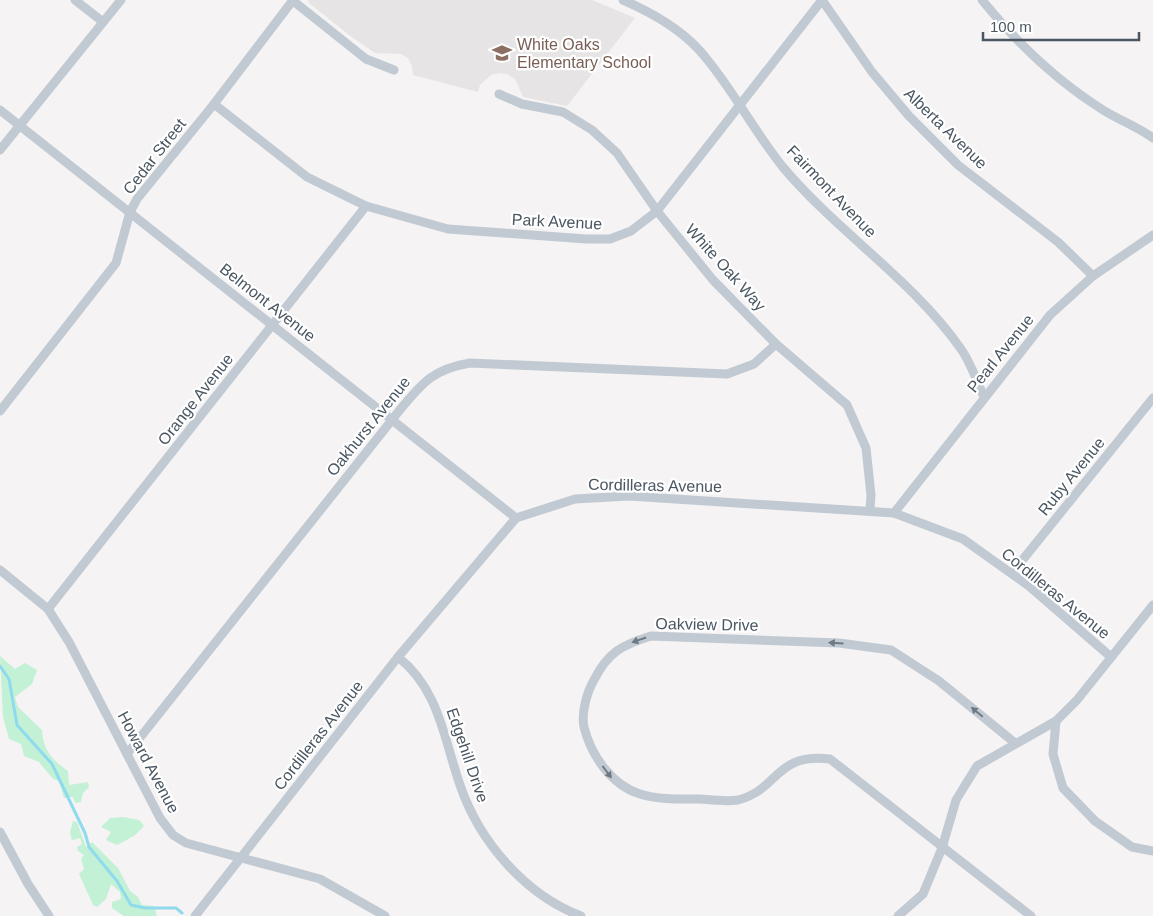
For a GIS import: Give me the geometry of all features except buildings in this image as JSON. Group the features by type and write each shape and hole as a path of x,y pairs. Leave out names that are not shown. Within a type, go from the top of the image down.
{"street":[{"path":"75,0 103,22"},
{"path":"0,150 121,0"},
{"path":"292,0 366,59 394,70"},
{"name":"Cedar Street","path":"0,410 116,263 130,212 137,199 214,104 292,0"},
{"name":"Fairmont Avenue","path":"623,0 648,11 681,34 705,56 782,166 813,199 915,295 936,318 962,351 984,397"},
{"name":"Park Avenue","path":"214,104 307,177 366,206 448,229 610,239 631,231 656,211 822,0"},
{"name":"Alberta Avenue","path":"822,0 872,72 909,116 958,165 1058,242 1093,276"},
{"path":"982,0 994,15 1048,69 1103,110 1153,138"},
{"name":"White Oak Way","path":"499,94 522,104 563,112 592,130 617,153 656,211 713,280 776,344 847,405 866,448 870,510"},
{"name":"Belmont Avenue","path":"0,110 516,518"},
{"name":"Orange Avenue","path":"48,609 366,206"},
{"name":"Pearl Avenue","path":"894,513 1050,316 1093,276 1153,235"},
{"name":"Oakhurst Avenue","path":"127,754 422,383 451,366 470,363 727,374 754,364 776,344"},
{"name":"Ruby Avenue","path":"1012,573 1153,398"},
{"name":"Cordilleras Avenue","path":"195,916 398,658 516,518 575,498 629,496 894,513 963,539 1012,573 1111,657"},
{"name":"Howard Avenue","path":"0,570 48,609 68,642 160,818 174,835 199,848 241,857 320,879 384,916"},
{"path":"898,916 923,894 942,848 956,800 977,766 1056,721 1076,700 1153,605"},
{"name":"Oakview Drive","path":"1015,744 939,681 891,650 839,643 651,636 621,647 603,661 587,692 584,726 597,758 613,779 638,793 658,798 736,800 757,793 786,766 800,760 812,757 830,760 850,772 942,848 1031,916"},
{"name":"Edgehill Drive","path":"398,658 423,682 435,704 460,787 475,820 495,849 517,874 542,895 581,916"},
{"path":"1056,721 1054,754 1063,788 1095,821 1132,847 1153,851"},
{"path":"0,832 28,884 49,916"}],"shaded area":[{"name":"White Oaks Elementary School","path":"308,0 592,0 635,18 567,106 523,97 515,79 507,74 491,75 480,85 478,92 413,75 412,66 408,58 401,54 375,53 349,35 309,3"}],"green space":[{"path":"0,656 15,669 25,663 37,670 32,684 15,697 18,707 42,730 44,744 49,754 68,771 69,785 88,782 89,787 83,793 81,802 75,803 73,797 64,798 59,781 53,779 39,762 24,756 21,744 9,739 3,717"},
{"path":"123,817 139,820 144,826 134,836 117,845 106,840 111,832 101,827 110,818"},
{"path":"73,821 77,822 86,847 92,842 118,868 130,891 138,897 142,905 154,906 157,916 124,916 112,908 112,902 121,899 120,892 111,884 106,899 97,907 93,905 79,874 84,869 81,859 84,855 78,851 77,847 82,844 80,838 72,840 70,832"}],"waterway":[{"path":"0,666 9,679 17,725 52,764 85,833 89,847 117,881 131,905 145,908 176,908 182,913"}],"place":[{"name":"White Oaks Elementary School","path":"502,53"}]}
